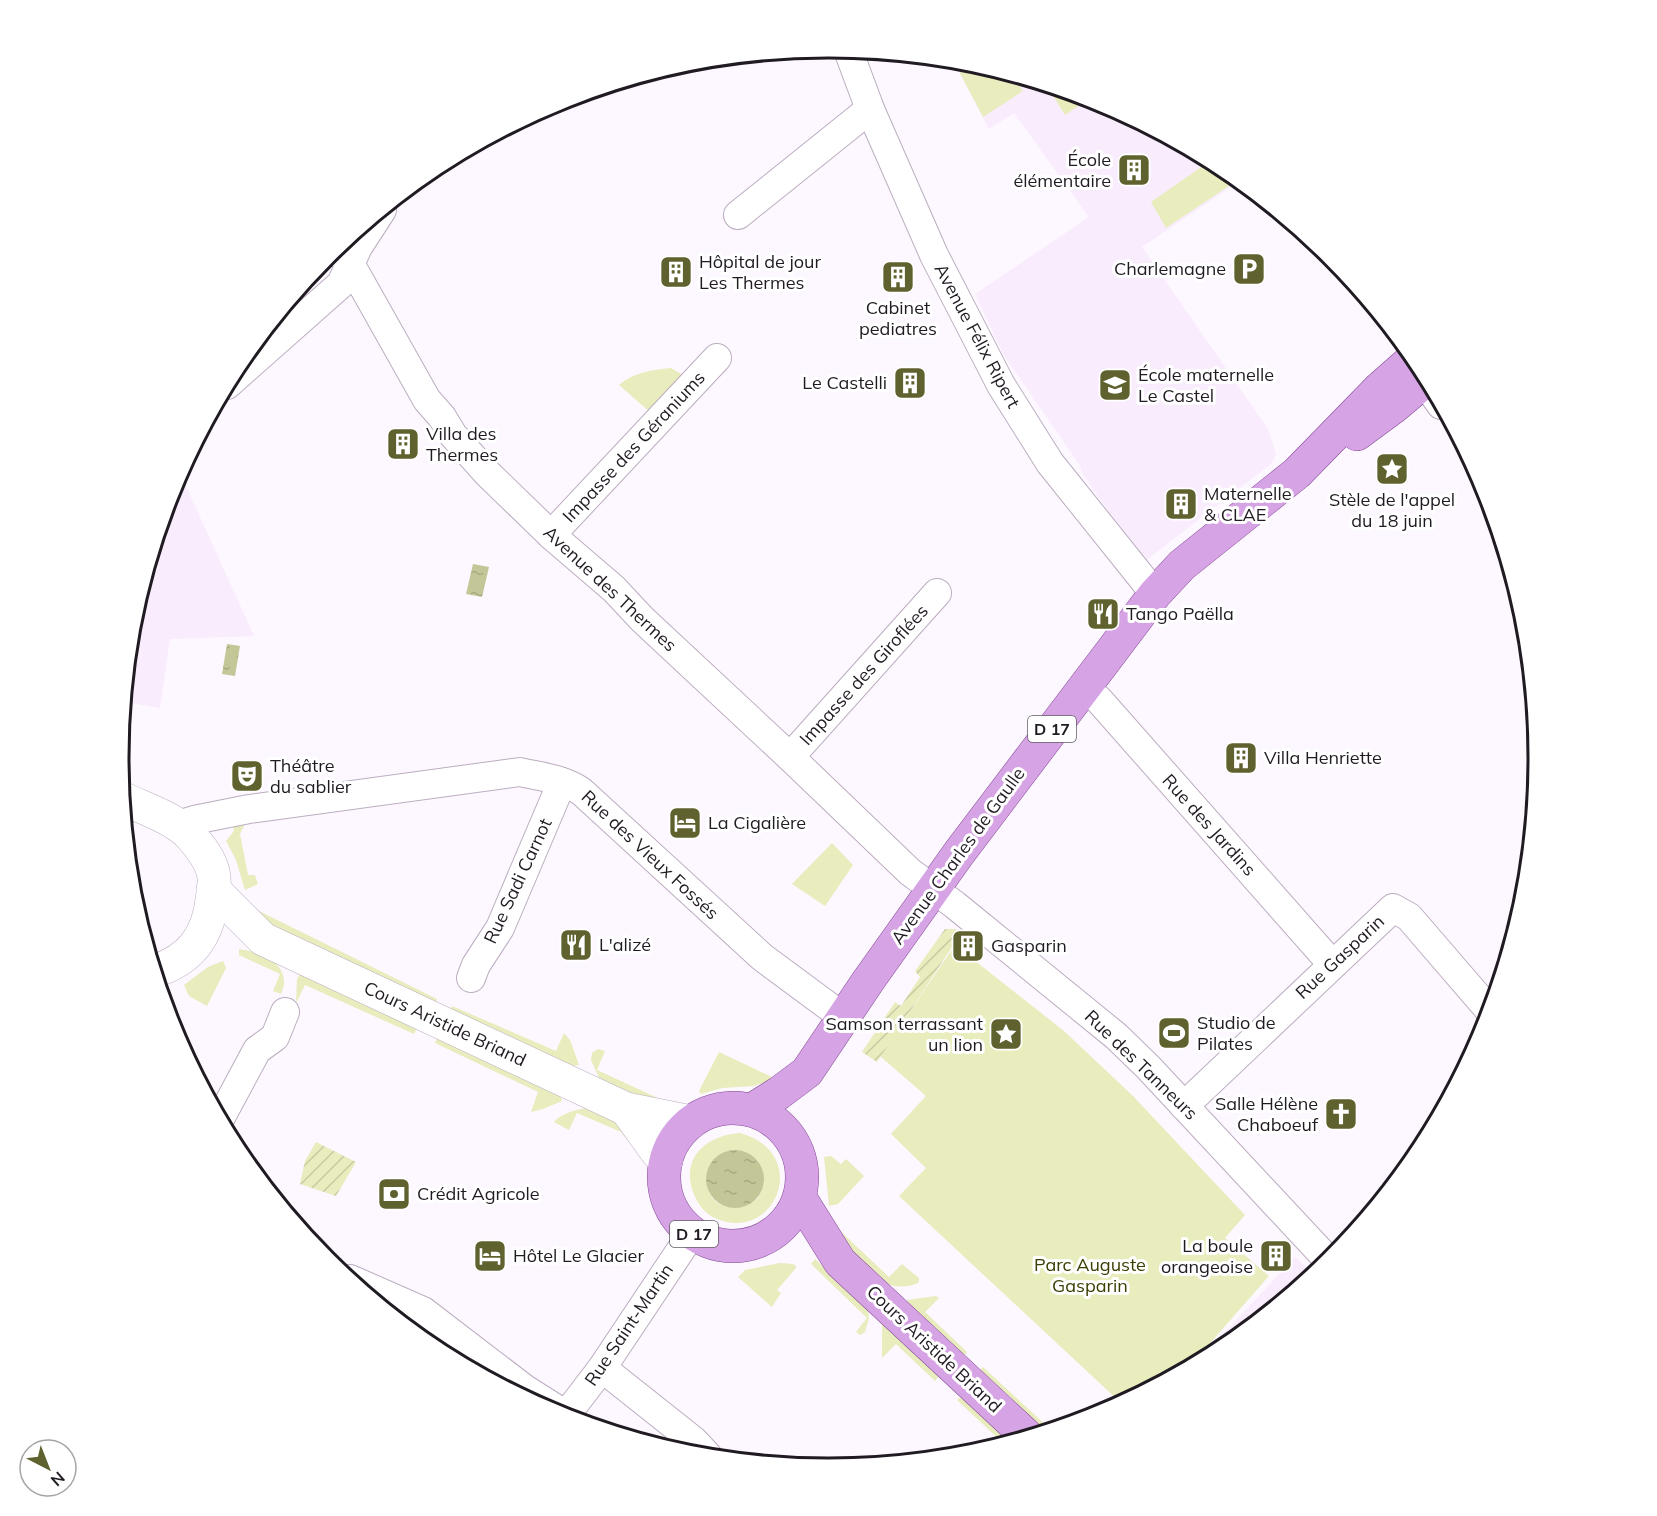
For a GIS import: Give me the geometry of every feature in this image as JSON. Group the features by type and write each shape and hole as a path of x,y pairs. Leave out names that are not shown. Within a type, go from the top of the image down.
{"main road":[{"name":"Avenue Charles de Gaulle","path":"788,1134 807,1072 843,1017 933,889 1155,594 1182,565 1298,472 1380,388 1417,381"},
{"path":"130,802 178,825 207,856 214,876 210,916 200,940 183,956 162,968"},
{"name":"Cours Aristide Briand","path":"213,889 264,939 626,1109 691,1122"},
{"name":"Cours Aristide Briand","path":"200,940 264,939"},
{"name":"Avenue Charles de Gaulle","path":"752,1110 807,1072"},
{"name":"D 17","path":"772,1235 743,1246 728,1246 713,1244 692,1233 674,1213 666,1196 664,1179 666,1161 675,1139 691,1122 710,1112 731,1107 752,1110 772,1119 788,1134 799,1154 803,1176 800,1198"},
{"name":"Cours Aristide Briand","path":"626,1109 666,1161"},
{"path":"772,1235 794,1212 800,1198"},
{"name":"Cours Aristide Briand","path":"800,1198 840,1262 1021,1430"},
{"name":"Cours Aristide Briand","path":"772,1235 806,1246 840,1262"}],"street":[{"name":"Avenue Félix Ripert","path":"851,59 870,109 934,255 1001,385 1050,463 1155,594"},
{"path":"738,215 870,109"},
{"path":"250,365 341,285 344,256 358,247 369,231"},
{"name":"Avenue des Thermes","path":"344,256 427,400 461,445 487,473 551,535 615,589 642,619 910,872 933,889"},
{"name":"Impasse des Géraniums","path":"551,535 717,358"},
{"name":"Impasse des Giroflées","path":"790,757 937,593"},
{"name":"Rue des Jardins","path":"1083,688 1099,700 1332,964"},
{"name":"Rue des Vieux Fossés","path":"178,825 257,808 520,772 562,782 582,792 762,957 843,1017"},
{"name":"Rue Sadi Carnot","path":"471,978 476,965 500,928 562,782"},
{"name":"Rue des Tanneurs","path":"933,889 1116,1036 1322,1254"},
{"name":"Rue Gasparin","path":"1184,1106 1394,908 1409,917 1483,1003"},
{"path":"225,1111 257,1050 275,1037 285,1012"},
{"name":"Rue Saint-Martin","path":"571,1408 602,1368 692,1233"},
{"path":"374,1289 423,1311 509,1380"},
{"path":"602,1368 698,1445"}],"shaded area":[{"name":"École maternelle Le Castel","path":"959,71 1010,82 1096,112 1178,152 1232,187 1142,247 1268,429 1276,454 1272,463 1144,562 1003,354 975,294 1089,217 1014,113 989,129"},
{"path":"185,484 254,636 170,639 160,708 131,703 142,622 153,577 166,533"},
{"path":"1295,1257 1307,1268 1254,1313 1219,1339"}],"green space":[{"path":"959,71 1010,82 1019,85 1023,91 983,117"},
{"path":"1053,96 1079,106 1065,115"},
{"path":"1202,167 1230,185 1166,228 1151,202"},
{"path":"671,368 686,377 651,413 619,385 637,374"},
{"path":"244,819 244,826 240,834 248,875 255,875 258,884 245,890 236,860 226,841 234,831 232,824"},
{"path":"832,843 853,865 825,906 792,884"},
{"path":"257,910 437,999 436,1006 252,917"},
{"path":"945,929 955,929 964,936 957,945 954,944 877,1062 862,1052 895,1002 901,1006 920,977 915,971"},
{"name":"Parc Auguste Gasparin","path":"955,945 1064,1031 1133,1096 1245,1215 1225,1238 1269,1276 1208,1346 1178,1364 1114,1396 899,1196 926,1168 891,1134 926,1096 880,1056"},
{"path":"239,949 257,953 274,962 283,975 284,984 281,994 273,991 280,974 239,955"},
{"path":"223,961 226,968 207,1006 189,996 184,985 208,967"},
{"path":"300,974 417,1028 414,1034 305,985 296,1003 297,979"},
{"path":"452,1006 556,1051 564,1033 570,1040 579,1065 572,1066 450,1012"},
{"path":"438,1036 559,1092 562,1101 531,1112 538,1092 435,1043"},
{"path":"598,1049 605,1051 597,1070 660,1099 659,1108 600,1080 591,1060 592,1053"},
{"path":"719,1052 776,1079 753,1086 722,1088 701,1094 699,1091"},
{"path":"589,1108 629,1125 636,1136 629,1142 621,1132 577,1113 569,1130 554,1122 575,1110"},
{"path":"740,1133 762,1143 775,1158 780,1175 778,1193 769,1208 756,1218 738,1223 717,1219 704,1211 694,1194 690,1177 691,1166 701,1149 718,1138","holes":["731,1150 741,1151 756,1159 763,1173 763,1181 757,1199 730,1207 720,1204 708,1190 708,1171 720,1155"]},
{"path":"316,1142 356,1162 336,1196 300,1184 305,1161"},
{"path":"831,1156 841,1164 846,1159 864,1176 838,1204 829,1206 824,1157"},
{"path":"837,1228 889,1277 902,1264 919,1278 919,1282 899,1286 882,1281 834,1235"},
{"path":"815,1259 868,1310 869,1318 865,1332 860,1335 856,1332 867,1318 811,1264"},
{"path":"780,1263 793,1264 796,1268 777,1290 781,1293 772,1307 738,1277 745,1270"},
{"path":"936,1296 939,1298 925,1312 967,1352 962,1358 906,1304 907,1300"},
{"path":"882,1325 888,1325 939,1376 935,1381 896,1344 882,1358"},
{"path":"983,1367 1044,1423 1035,1426 978,1373"},
{"path":"962,1396 1005,1435 997,1437 957,1400"}],"water":[{"path":"473,564 489,567 482,597 466,594"},
{"path":"227,644 240,646 235,676 222,674"},
{"path":"735,1150 746,1152 759,1163 764,1179 762,1190 751,1203 735,1208 724,1206 711,1195 706,1179 708,1168 719,1155"}],"place":[{"name":"École élémentaire","path":"1134,170"},
{"name":"Charlemagne","path":"1249,269"},
{"name":"Hôpital de jour Les Thermes","path":"676,272"},
{"name":"Cabinet pediatres","path":"898,277"},
{"name":"Le Castelli","path":"910,383"},
{"name":"École maternelle Le Castel","path":"1115,385"},
{"name":"Villa des Thermes","path":"403,444"},
{"name":"Stèle de l'appel du 18 juin","path":"1392,469"},
{"name":"Maternelle & CLAE","path":"1181,504"},
{"name":"Tango Paëlla","path":"1103,614"},
{"name":"Villa Henriette","path":"1241,758"},
{"name":"Théâtre du sablier","path":"247,776"},
{"name":"La Cigalière","path":"685,823"},
{"name":"L'alizé","path":"576,945"},
{"name":"Gasparin","path":"968,946"},
{"name":"Studio de Pilates","path":"1174,1033"},
{"name":"Samson terrassant un lion","path":"1006,1034"},
{"name":"Salle Hélène Chaboeuf","path":"1341,1114"},
{"name":"Crédit Agricole","path":"394,1194"},
{"name":"Hôtel Le Glacier","path":"490,1256"},
{"name":"La boule orangeoise","path":"1276,1256"}]}
